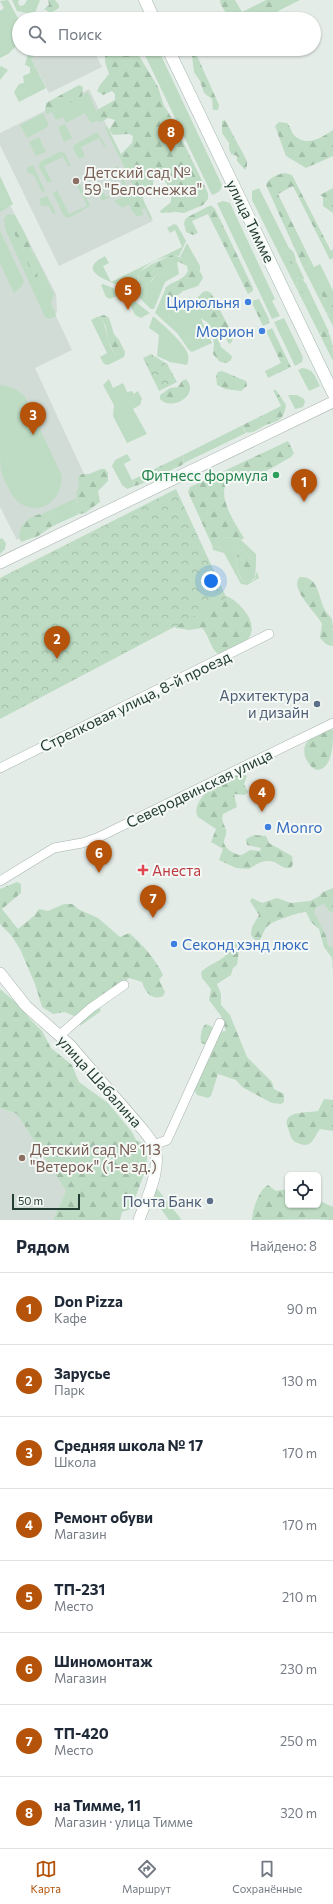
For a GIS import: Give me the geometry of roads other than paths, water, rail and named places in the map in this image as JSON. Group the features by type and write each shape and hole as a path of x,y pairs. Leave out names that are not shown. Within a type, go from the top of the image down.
{"main road":[{"path":"144,0 150,12"},
{"name":"улица Тимме","path":"171,56 333,392"}],"street":[{"path":"0,563 333,402"},
{"name":"Стрелковая улица, 8-й проезд","path":"0,768 269,634"},
{"name":"Северодвинская улица","path":"0,881 54,848 82,843 97,838 333,723"},
{"name":"улица Шабалина","path":"3,977 26,1006 60,1035 99,1077 154,1145"},
{"path":"60,1035 91,1008 124,985"},
{"path":"139,1220 153,1182 156,1166 154,1145 167,1140 220,1023"}],"place":[{"name":"на Тимме, 11","path":"171,152"},
{"name":"Детский сад № 59 \"Белоснежка\"","path":"76,181"},
{"name":"Цирюльня","path":"248,302"},
{"name":"ТП-231","path":"128,310"},
{"name":"Морион","path":"262,331"},
{"name":"Средняя школа № 17","path":"33,435"},
{"name":"Фитнесс формула","path":"276,475"},
{"name":"Don Pizza","path":"304,502"},
{"name":"Зарусье","path":"57,659"},
{"name":"Архитектура и дизайн","path":"317,704"},
{"name":"Ремонт обуви","path":"262,812"},
{"name":"Monro","path":"268,827"},
{"name":"Анеста","path":"143,870"},
{"name":"Шиномонтаж","path":"99,873"},
{"name":"ТП-420","path":"153,918"},
{"name":"Секонд хэнд люкс","path":"174,944"},
{"name":"Детский сад № 113 \"Ветерок\" (1-е зд.)","path":"22,1158"},
{"name":"Почта Банк","path":"210,1201"}]}
